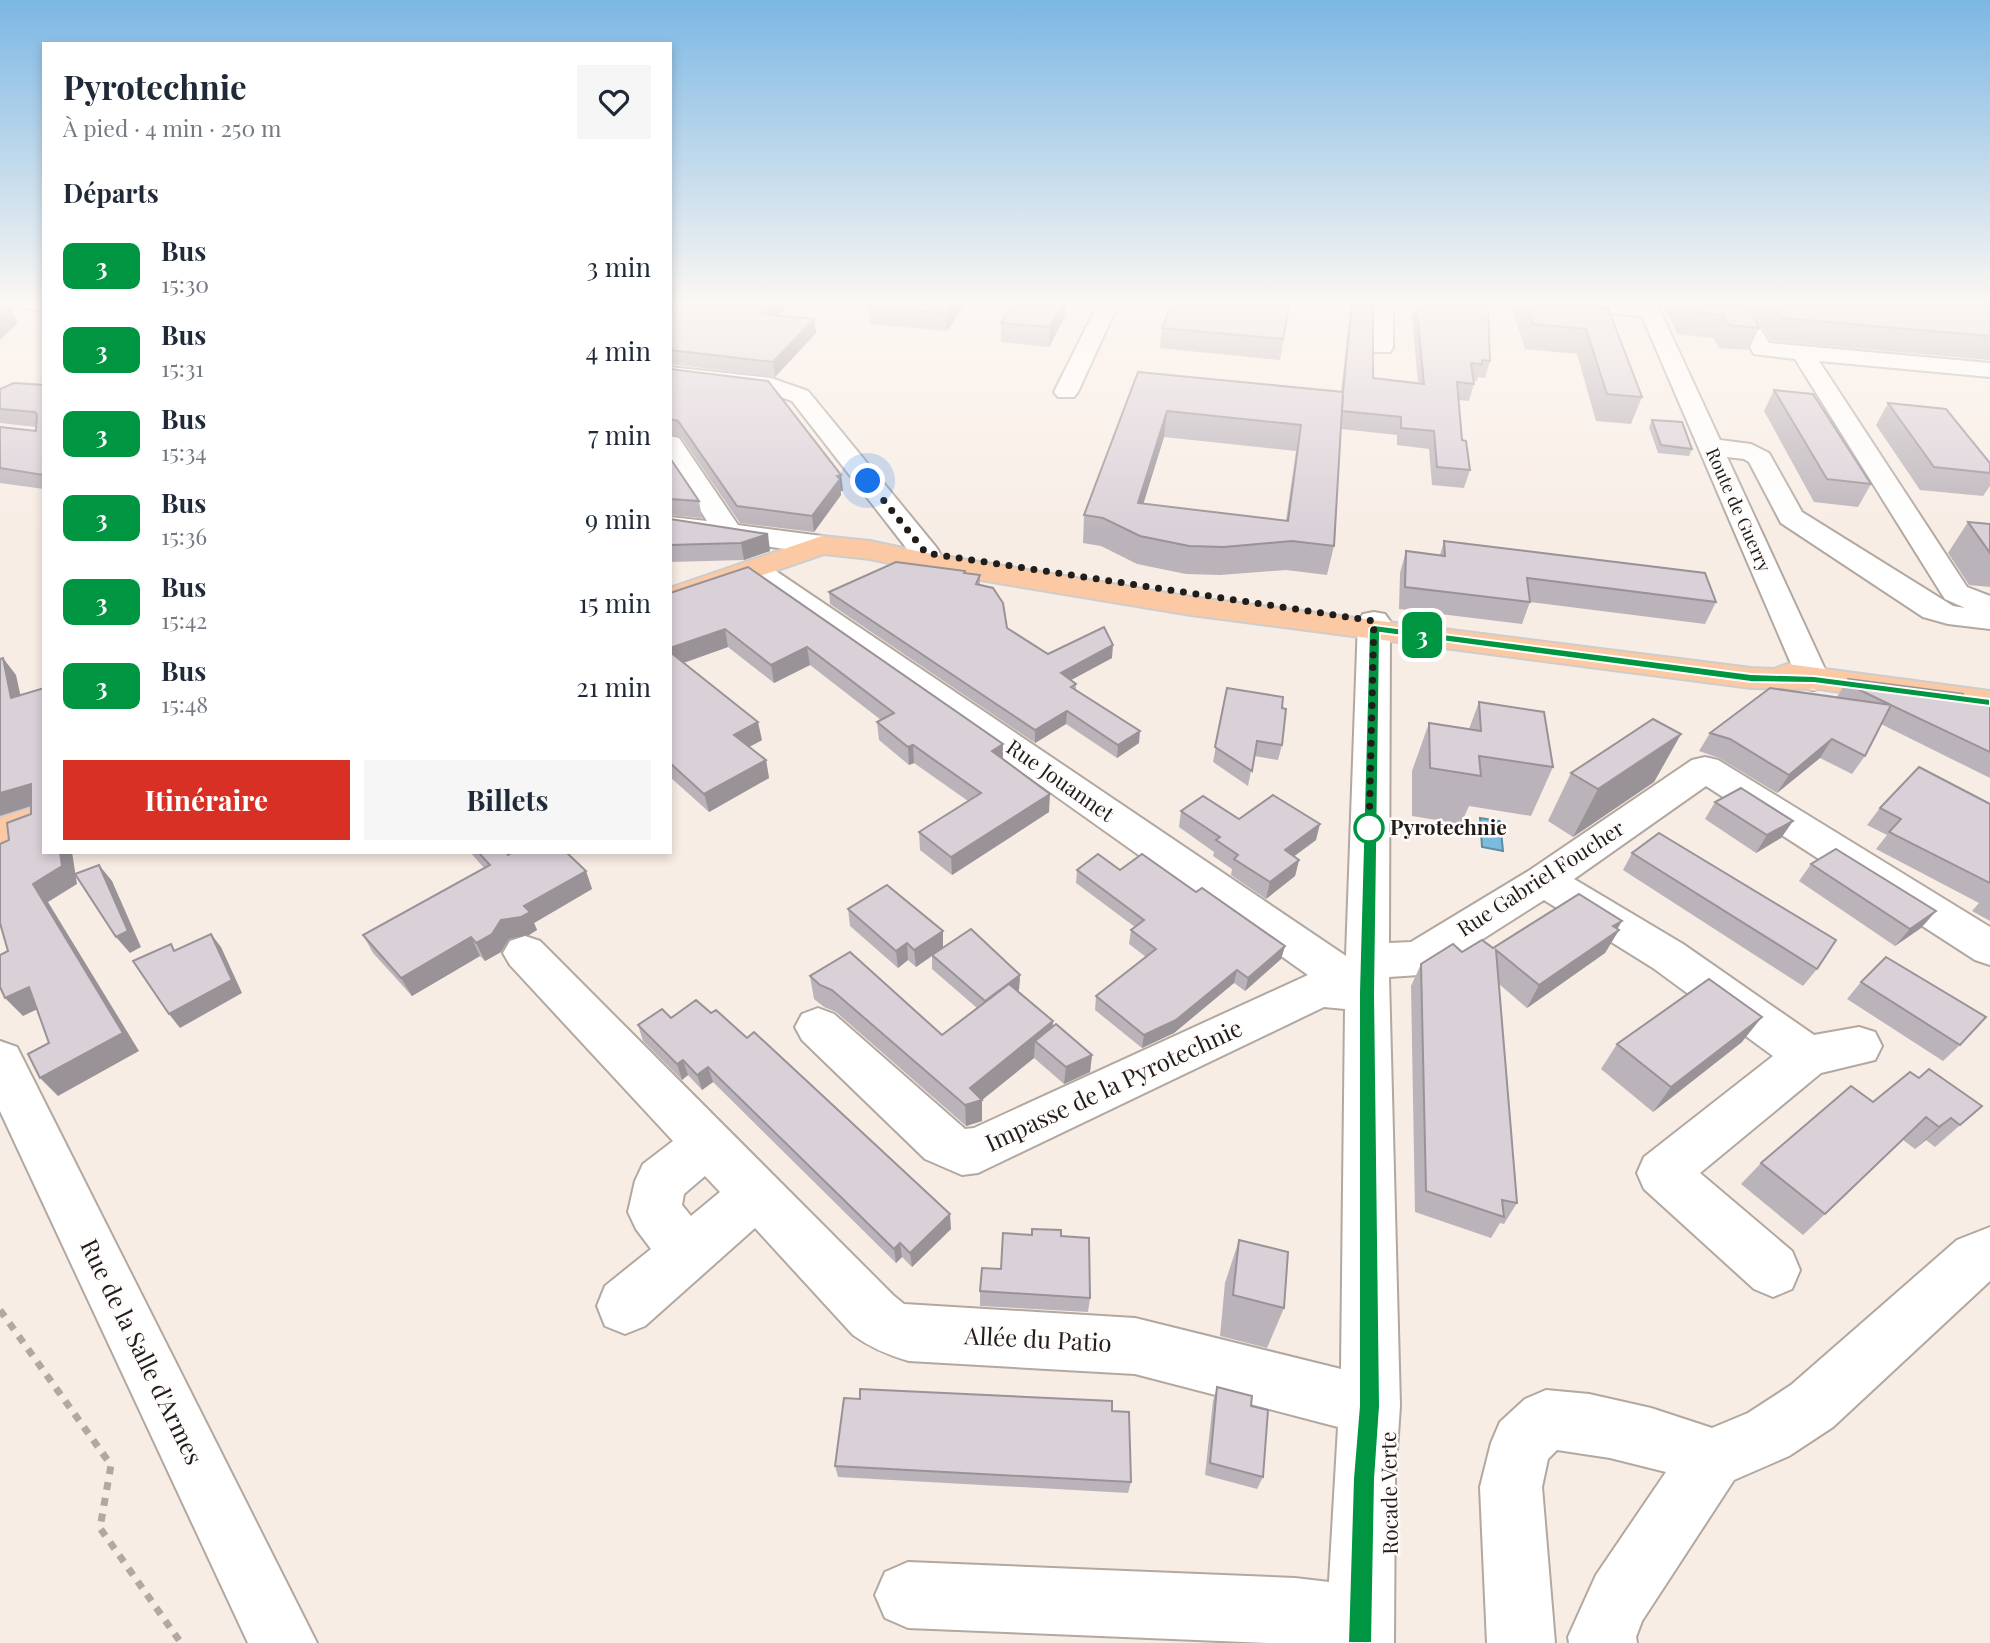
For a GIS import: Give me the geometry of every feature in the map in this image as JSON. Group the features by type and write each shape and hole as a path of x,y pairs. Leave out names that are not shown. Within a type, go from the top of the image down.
{"main road":[{"path":"672,597 822,545 926,558 1182,605 1374,625 1751,678 1814,680 1990,702"},
{"path":"0,832 42,818"}],"street":[{"path":"713,379 771,385 800,396 926,558"},
{"path":"1066,392 1072,379"},
{"name":"Route de Guerry","path":"1680,379 1814,680"},
{"path":"1819,379 1956,593 1988,611"},
{"path":"672,446 728,532"},
{"path":"1710,447 1751,452 1760,458 1791,517 1934,610 1948,615 1988,611"},
{"path":"672,524 822,545"},
{"name":"Rue Jouannet","path":"754,569 1367,978"},
{"path":"908,1595 1295,1611 1360,1631 1364,1479 1370,1406 1367,978 1374,625"},
{"name":"Rue Gabriel Foucher","path":"1367,978 1419,958 1544,880 1705,769 1990,948"},
{"path":"1544,880 1668,956 1808,1056"},
{"name":"Allée du Patio","path":"525,953 873,1315 891,1328 909,1333 1135,1346 1370,1406"},
{"name":"Impasse de la Pyrotechnie","path":"818,1027 943,1143 962,1152 978,1150 1320,989 1367,978"},
{"path":"1773,1270 1662,1173 1808,1056 1859,1046"},
{"name":"Rue de la Salle d'Armes","path":"0,1061 275,1639"},
{"path":"688,1252 654,1212 661,1181 708,1143"},
{"path":"625,1306 755,1194"},
{"path":"1603,1643 1602,1637 1619,1598 1712,1458 1768,1435 1812,1406 1976,1258 1990,1254"},
{"path":"1521,1643 1511,1487 1521,1443 1546,1420 1586,1422 1658,1438 1712,1458"}],"path":[{"path":"0,1310 111,1465 100,1528 181,1643"}],"water":[{"path":"1480,818 1500,821 1503,851 1482,847"}],"building":[{"path":"672,379 768,381 841,475 837,476 840,479 812,516 737,506 678,421 672,420"},
{"path":"1135,379 1206,379 1343,392 1334,546 1292,541 1224,547 1189,546 1140,536 1103,518 1084,515","holes":["1167,411 1301,425 1288,521 1138,503"]},
{"path":"1344,379 1379,379 1424,384 1423,379 1473,379 1474,384 1457,382 1462,440 1466,441 1470,470 1437,467 1434,431 1401,428 1401,417 1342,411"},
{"path":"1602,379 1635,379 1642,397 1607,394"},
{"path":"14,383 42,385 42,475 0,468 0,427 36,431 37,415 35,412 0,409 0,389"},
{"path":"1774,390 1813,394 1871,484 1827,479"},
{"path":"1888,403 1946,409 1990,463 1990,473 1934,467"},
{"path":"1652,420 1682,422 1692,449 1661,445"},
{"path":"672,461 699,501 672,499"},
{"path":"672,519 768,534 741,543 672,545"},
{"path":"1968,522 1990,524 1990,553"},
{"path":"1444,541 1705,573 1716,602 1527,578 1530,602 1405,587 1406,551 1445,556"},
{"path":"896,562 980,575 976,584 993,588 1003,603 1007,628 1048,654 1104,627 1113,645 1061,673 1076,684 1071,687 1140,731 1118,745 1067,711 1035,730 829,592"},
{"path":"748,567 1003,744 992,751 1050,794 951,857 919,832 981,793 913,745 908,747 877,722 894,713 807,647 771,665 725,629 672,647 672,592"},
{"path":"672,654 758,722 734,735 766,760 704,794 672,765"},
{"path":"3,658 11,698 42,689 42,854 60,854 62,866 33,884 123,1033 40,1078 28,1054 49,1043 29,987 5,998 0,987 0,955 8,951 0,923 0,844 9,840 7,823 31,814 31,784 0,793 0,659"},
{"path":"1848,679 1963,694 1965,700 1990,704 1990,752 1847,684"},
{"path":"1227,688 1283,697 1282,708 1286,709 1282,745 1257,741 1252,771 1215,747"},
{"path":"1770,688 1891,705 1865,756 1832,739 1789,775 1730,739 1710,733"},
{"path":"1479,702 1544,712 1553,767 1479,756 1481,776 1430,768 1429,723 1481,731"},
{"path":"1653,719 1681,734 1598,789 1571,773"},
{"path":"1919,767 1990,804 1990,883 1889,832 1901,819 1880,808"},
{"path":"1741,788 1793,821 1767,835 1715,802"},
{"path":"1273,795 1320,824 1285,850 1299,860 1270,882 1234,859 1238,855 1216,840 1220,837 1181,811 1203,796 1239,819"},
{"path":"1659,833 1836,940 1817,969 1632,853"},
{"path":"1836,849 1936,911 1910,929 1811,864"},
{"path":"480,854 568,854 586,871 524,906 530,912 521,917 501,920 492,934 476,943 471,937 401,978 363,935 490,865"},
{"path":"1098,854 1120,870 1142,854 1196,892 1202,888 1285,946 1248,978 1237,970 1176,1020 1144,1035 1096,996 1156,949 1131,930 1144,920 1077,870"},
{"path":"99,865 128,931 116,937 75,874"},
{"path":"887,885 943,931 914,950 907,943 896,951 848,909"},
{"path":"1579,894 1622,921 1613,926 1619,930 1539,985 1496,950 1517,1203 1502,1200 1504,1217 1426,1191 1421,964 1453,944 1462,952 1482,940 1493,948"},
{"path":"971,929 1020,975 985,1001 932,955"},
{"path":"211,934 232,980 169,1014 133,961 171,944 174,951"},
{"path":"850,952 942,1035 1009,984 1053,1021 970,1088 982,1100 965,1105 832,990 820,985 810,976"},
{"path":"1886,957 1986,1017 1960,1045 1861,982"},
{"path":"1709,979 1762,1017 1671,1087 1617,1044"},
{"path":"696,1000 711,1013 716,1010 747,1038 754,1032 950,1214 910,1253 900,1243 894,1249 708,1067 697,1075 683,1060 677,1064 638,1025 662,1009 671,1018"},
{"path":"1056,1024 1092,1055 1066,1067 1035,1041"},
{"path":"1929,1069 1982,1106 1960,1125 1951,1118 1939,1127 1926,1117 1825,1214 1761,1163 1851,1086 1873,1102 1910,1072 1919,1078"},
{"path":"1032,1229 1061,1230 1061,1236 1089,1238 1090,1298 980,1291 982,1268 1001,1269 1003,1233 1032,1235"},
{"path":"1239,1240 1288,1252 1284,1308 1233,1295"},
{"path":"1217,1387 1252,1396 1251,1406 1268,1410 1263,1477 1210,1463"},
{"path":"860,1389 1112,1401 1112,1411 1129,1412 1131,1482 835,1466 844,1398 860,1399"}],"bus line":[{"name":"3","path":"1360,1643 1364,1479 1370,1406 1367,993 1374,629 1751,678 1814,680 1990,702"}],"place":[{"name":"Pyrotechnie","path":"1369,828"}],"route":[{"path":"868,481 926,553 1374,621 1369,831 1369,828"}]}
